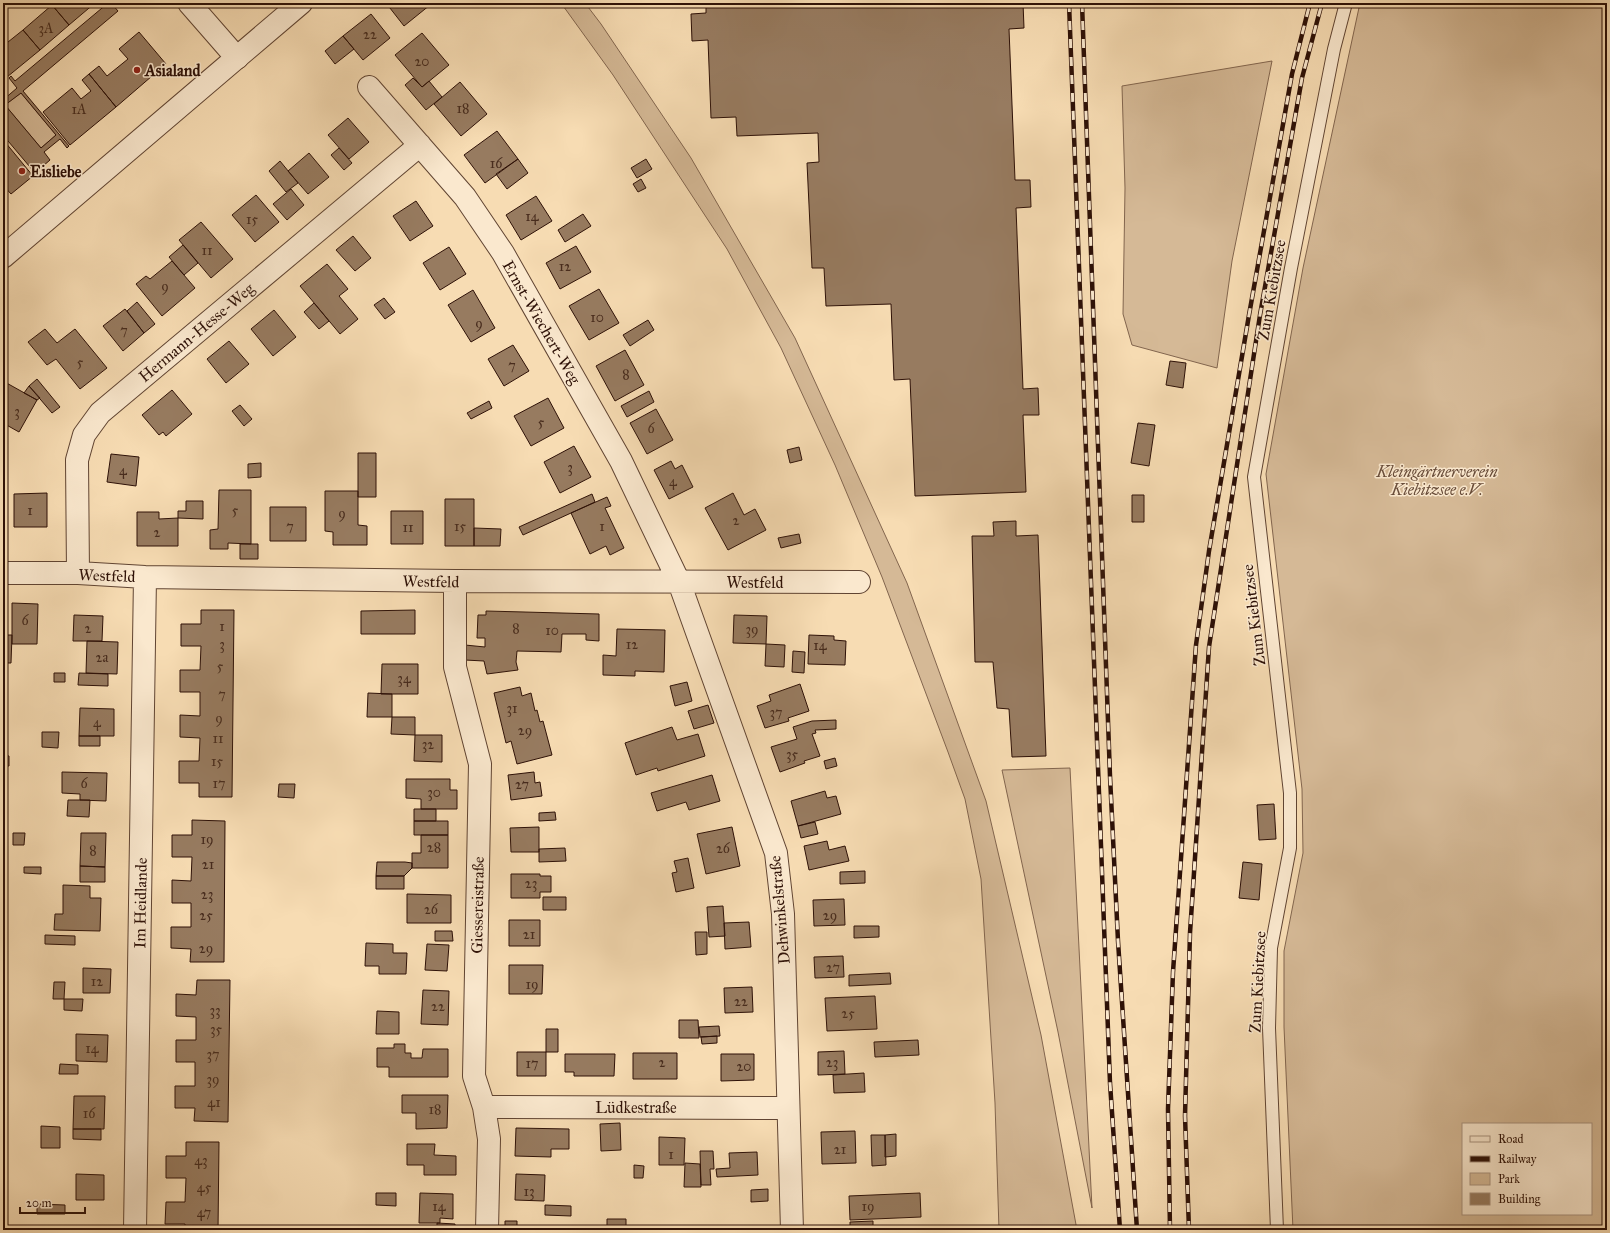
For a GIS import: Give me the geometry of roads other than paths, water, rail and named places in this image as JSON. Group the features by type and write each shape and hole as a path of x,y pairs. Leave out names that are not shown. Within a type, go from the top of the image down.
{"street":[{"path":"189,3 237,58"},
{"path":"3,257 301,3"},
{"name":"Ernst-Wiechert-Weg","path":"369,87 465,197 503,253 621,461 679,582"},
{"name":"Hermann-Hesse-Weg","path":"78,573 77,460 84,435 100,413 420,145"},
{"name":"Westfeld","path":"3,573 78,573 145,577 455,581 859,582"},
{"name":"Im Heidlande","path":"135,1230 145,577"},
{"name":"Giessereistraße","path":"455,581 455,667 480,764 474,1076 484,1107 489,1139 487,1230"},
{"name":"Dehwinkelstraße","path":"679,582 776,852 783,914 787,1108 792,1230"},
{"name":"Lüdkestraße","path":"484,1107 787,1108"}],"lane":[{"name":"Zum Kiebitzsee","path":"1277,1230 1270,1028 1271,948 1290,848 1290,793 1254,477 1291,268 1334,49 1346,3"}],"railway":[{"path":"1069,3 1110,1083 1120,1230"},
{"path":"1082,3 1110,776 1118,941 1137,1230"},
{"path":"1170,1230 1168,1109 1173,972 1196,645 1209,551 1249,315 1292,74 1310,3"},
{"path":"1189,1230 1185,1116 1190,933 1209,647 1260,315 1302,78 1322,3"}],"place":[{"name":"Asialand","path":"137,70"},
{"name":"Eisliebe","path":"22,171"}],"park label":[{"name":"Kleingärtnerverein Kiebitzsee e.V.","path":"1437,480"}]}
